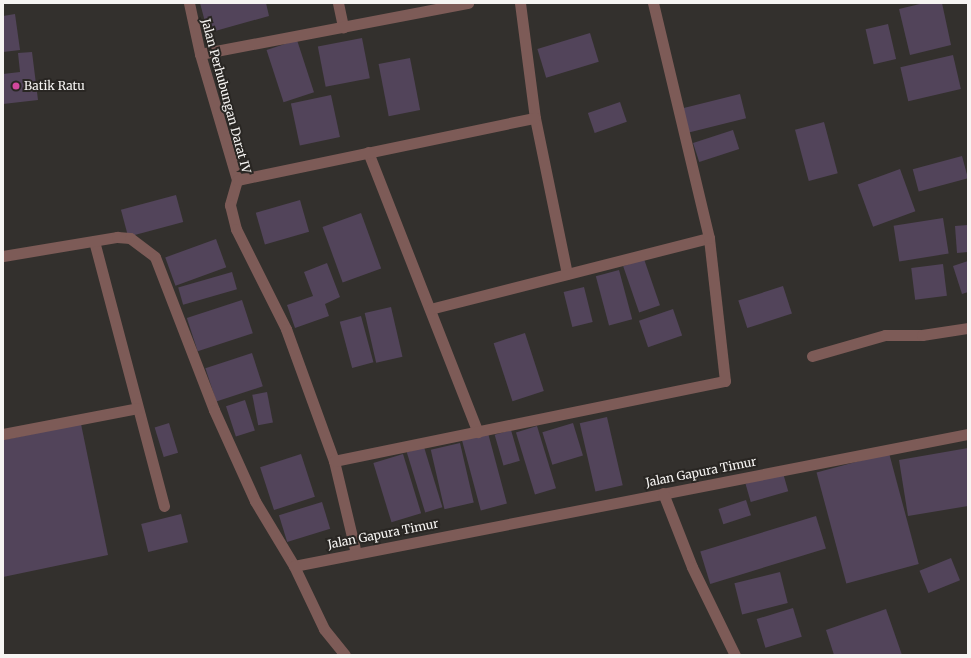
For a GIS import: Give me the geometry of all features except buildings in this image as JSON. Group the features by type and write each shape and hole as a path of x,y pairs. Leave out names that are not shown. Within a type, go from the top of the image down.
{"street":[{"name":"Jalan Perhubungan Darat IV","path":"189,3 200,54 237,180 230,205 236,230 286,329 334,461 356,553"},
{"path":"338,3 343,27"},
{"path":"200,54 468,3"},
{"path":"520,3 535,118 567,274"},
{"path":"334,461 725,381 709,238 653,3"},
{"path":"237,180 535,118"},
{"path":"368,152 478,432"},
{"path":"3,256 94,241 130,238 155,257 214,410 249,487 294,566 324,629 345,655"},
{"path":"430,308 709,238"},
{"path":"94,241 164,506"},
{"path":"812,356 885,335 922,335 968,328"},
{"path":"3,434 138,408"},
{"name":"Jalan Gapura Timur","path":"294,566 968,434"},
{"path":"663,493 692,567 735,655"}],"place":[{"name":"Batik Ratu","path":"16,86"}]}
